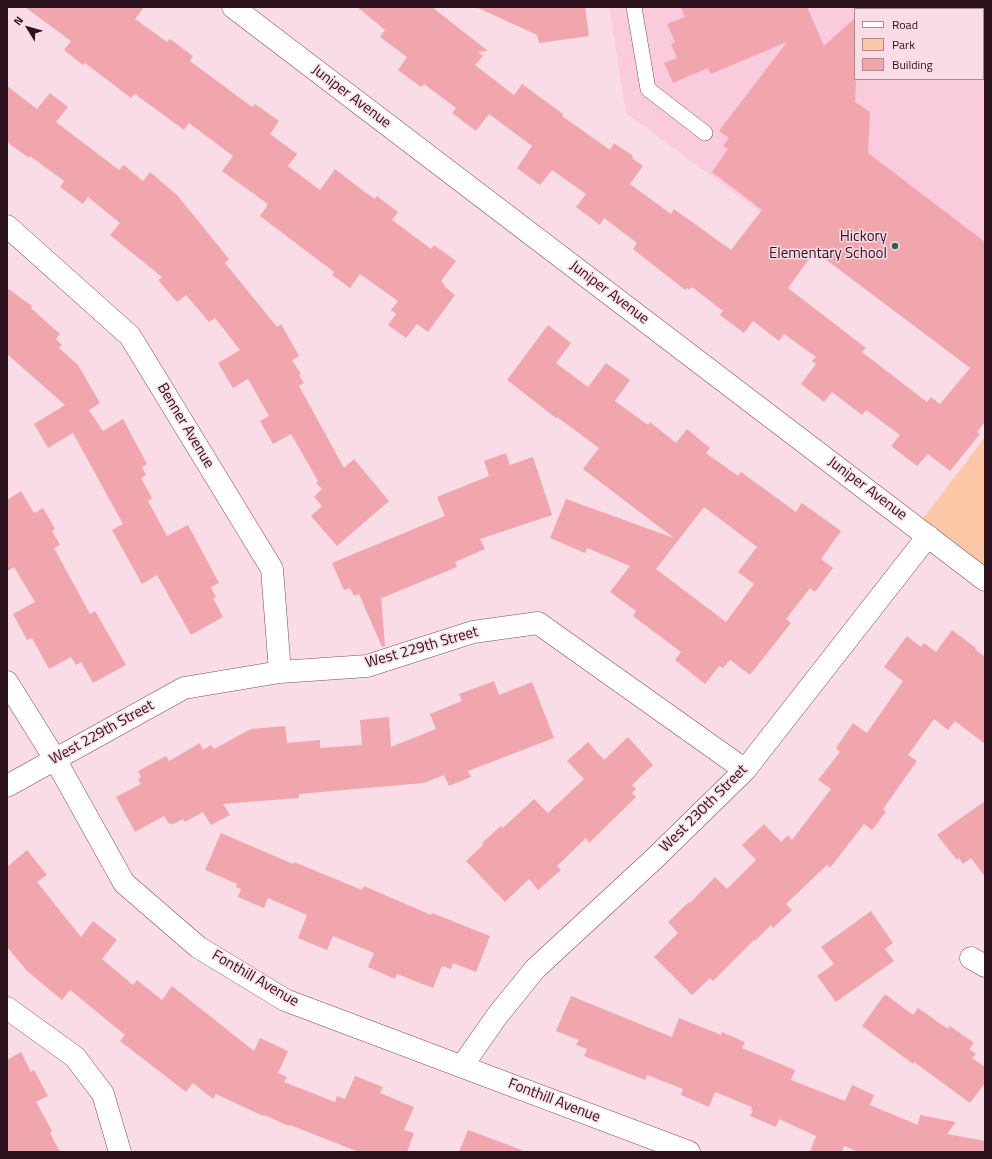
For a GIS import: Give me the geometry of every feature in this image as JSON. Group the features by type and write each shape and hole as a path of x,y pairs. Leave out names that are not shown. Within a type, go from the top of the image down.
{"street":[{"name":"Juniper Avenue","path":"233,7 985,580"},
{"name":"Benner Avenue","path":"7,226 130,336 272,569 280,672"},
{"name":"West 230th Street","path":"462,1066 497,1016 535,969 654,859 745,770 928,536"},
{"name":"West 229th Street","path":"7,786 184,688 280,672 367,666 472,632 538,623 745,770"},
{"name":"Fonthill Avenue","path":"7,682 55,759 124,883 198,947 286,1000 689,1152"},
{"path":"7,1008 75,1057 103,1094 120,1152"}],"lane":[{"path":"634,7 648,89 705,134"}],"shaded area":[{"name":"Hickory Elementary School","path":"609,7 985,7 985,378 626,113"}],"green space":[{"path":"985,437 985,577 918,525"}],"building":[{"path":"25,7 144,7 135,19 167,42 170,39 193,56 190,61 252,107 255,104 279,121 270,134 297,154 288,166 320,190 335,169 366,193 375,199 377,196 398,212 392,220 431,249 434,245 456,261 441,281 445,285 444,286 455,295 428,332 417,324 406,338 388,325 396,314 391,310 398,301 360,274 350,288 332,275 334,272 260,216 268,204 222,171 233,156 189,123 184,130 135,94 131,98 85,63 83,65 64,50 71,41"},
{"path":"357,7 432,7 488,51 478,52 483,56 475,65 514,95 522,84 563,114 562,116 610,150 614,143 633,156 632,158 643,166 630,184 671,214 674,209 731,250 762,210 712,172 728,149 723,146 729,138 719,131 787,42 711,74 708,68 673,83 664,63 677,58 671,44 675,42 667,24 685,17 681,7 807,7 824,46 854,19 854,80 856,81 855,102 870,112 868,153 985,242 985,422 977,432 980,434 950,471 928,454 917,466 891,446 900,435 866,410 862,415 832,392 824,402 801,384 816,364 812,361 816,357 784,334 779,341 753,321 744,333 720,315 723,311 692,287 689,290 687,288 685,290 633,249 637,243 604,218 600,225 576,207 586,194 552,170 540,185 517,168 532,146 489,114 476,131 452,113 456,108 424,84 421,87 398,70 407,57 380,37 385,30","holes":["815,251 970,368 940,404 931,397 927,402 862,352 866,348 788,288"]},
{"path":"476,7 585,7 589,36 539,43 537,35"},
{"path":"7,86 37,109 50,93 68,107 56,122 119,170 124,165 143,181 150,172 177,195 229,259 225,263 277,327 281,324 299,356 292,360 301,374 299,375 304,383 299,386 344,468 354,459 389,501 337,546 311,516 322,506 314,497 322,489 316,483 318,481 291,434 273,444 260,421 269,416 248,379 233,388 218,363 240,350 215,318 209,322 186,295 177,302 158,280 162,277 110,235 120,223 88,197 83,204 60,187 64,181 30,156 29,158 7,142"},
{"path":"7,288 32,306 31,308 60,334 56,339 62,345 59,348 78,365 100,403 89,410 103,431 123,419 147,464 142,467 146,475 141,478 152,498 148,501 167,536 188,525 219,583 211,587 216,597 213,598 223,617 191,635 157,575 142,584 112,530 123,524 73,433 48,448 34,424 65,405 7,354"},
{"path":"548,325 571,343 556,363 588,387 606,363 630,380 615,401 648,425 650,422 676,443 687,429 710,448 706,453 738,476 741,472 796,512 802,503 841,531 821,559 833,568 815,592 810,588 786,619 791,623 750,675 730,660 723,668 719,666 705,684 675,660 681,652 633,616 636,611 610,592 630,566 587,548 585,553 550,538 566,499 674,538 583,469 599,448 557,417 556,418 507,380","holes":["704,507 757,547 738,572 754,584 726,622 656,569"]},
{"path":"506,453 510,465 533,457 552,515 480,539 485,549 455,562 457,567 382,598 381,595 385,646 382,647 359,594 354,596 350,588 344,590 332,563 445,516 437,497 489,476 484,461"},
{"path":"21,491 34,513 43,508 55,529 52,531 60,545 54,548 90,614 95,611 126,665 93,683 81,662 76,665 71,657 49,669 32,638 27,640 13,614 35,602 14,567 7,571 7,500"},
{"path":"952,630 976,648 975,649 985,657 985,744 955,721 948,730 934,719 908,755 917,761 883,809 886,812 872,830 864,824 830,868 827,865 786,904 792,910 773,928 771,925 755,941 754,940 713,981 710,978 692,995 654,957 678,933 668,922 689,902 690,903 715,877 727,889 756,860 742,845 764,824 781,842 788,835 792,840 831,789 818,780 840,752 836,748 853,723 867,733 903,681 884,667 907,636 921,647 924,643 936,652"},
{"path":"494,681 499,695 532,682 554,738 468,771 471,777 449,786 444,775 424,783 299,794 299,798 223,804 230,815 211,825 203,812 185,822 183,819 172,825 171,823 169,824 164,816 135,832 116,797 141,784 138,780 141,777 138,771 166,756 169,761 200,743 203,750 211,745 214,749 251,729 285,726 287,743 320,740 320,748 362,745 360,720 389,717 391,747 436,729 430,714 462,701 459,694"},
{"path":"628,737 653,765 632,785 636,789 632,793 636,797 589,843 586,838 557,866 561,870 538,890 529,879 505,902 466,861 484,844 482,843 501,826 503,828 534,799 548,813 584,779 567,761 588,742 604,760"},
{"path":"985,801 985,877 971,858 963,864 959,858 957,860 937,835"},
{"path":"221,833 293,864 294,862 362,890 364,886 431,915 432,913 490,936 476,972 453,963 451,969 442,966 433,988 397,974 395,979 368,967 374,953 333,936 327,950 298,938 307,915 268,898 264,908 238,897 241,889 236,887 237,884 205,870"},
{"path":"27,850 47,875 37,882 81,937 93,921 117,940 102,959 133,985 137,980 162,1000 172,986 254,1051 260,1038 288,1051 278,1073 287,1077 284,1082 335,1102 337,1096 345,1099 355,1076 383,1087 380,1093 414,1107 404,1130 414,1133 407,1152 359,1152 264,1115 263,1116 216,1094 213,1099 193,1083 186,1092 120,1041 125,1035 70,990 62,1000 27,971 7,947 7,867"},
{"path":"871,911 893,943 885,949 894,961 836,1002 817,976 834,964 821,947"},
{"path":"885,994 913,1015 918,1008 948,1029 950,1026 974,1043 969,1049 976,1054 972,1058 985,1067 985,1083 970,1103 914,1062 913,1064 862,1026"},
{"path":"571,996 672,1037 679,1018 721,1035 722,1032 745,1042 742,1048 795,1070 791,1080 845,1101 852,1085 874,1095 870,1105 918,1125 920,1115 956,1122 947,1134 985,1141 985,1152 859,1152 844,1146 842,1152 810,1152 816,1136 779,1119 776,1127 750,1116 753,1110 751,1110 752,1107 715,1092 709,1107 681,1095 683,1089 647,1075 645,1080 584,1056 587,1049 576,1045 579,1040 556,1031"},
{"path":"21,1052 31,1072 34,1070 48,1096 36,1102 52,1131 50,1133 60,1152 7,1152 7,1060"},
{"path":"468,1130 522,1150 521,1152 459,1152"}],"place":[{"name":"Hickory Elementary School","path":"895,246"}]}
